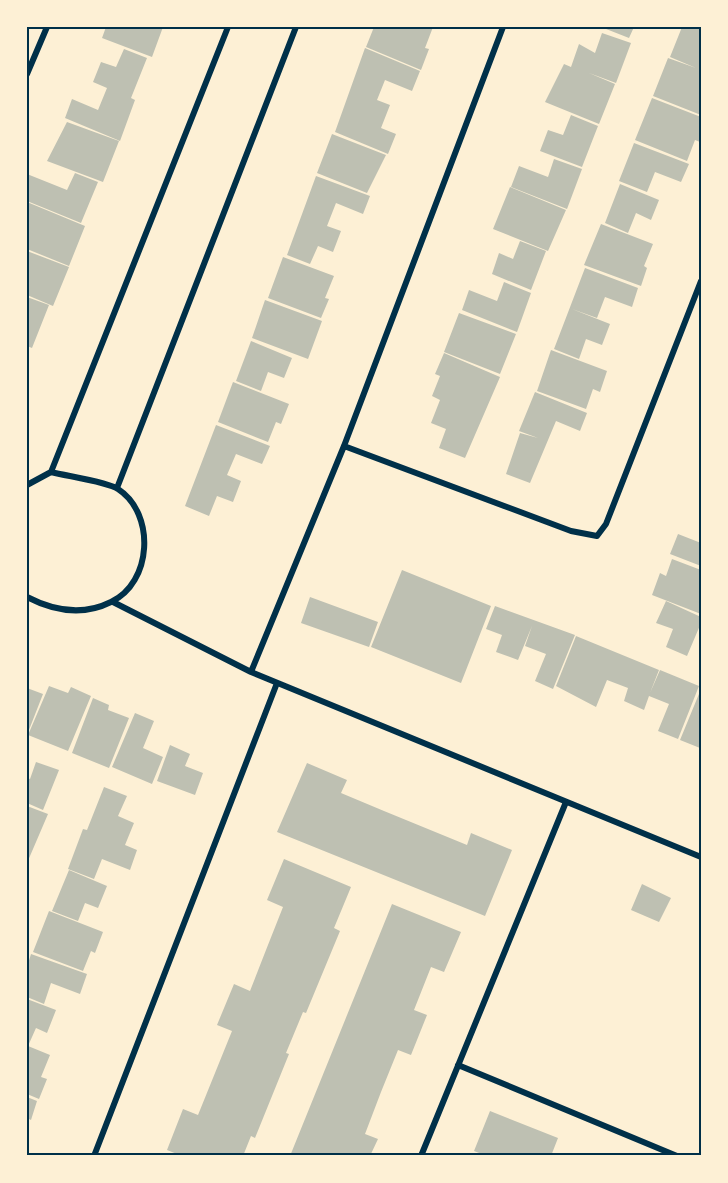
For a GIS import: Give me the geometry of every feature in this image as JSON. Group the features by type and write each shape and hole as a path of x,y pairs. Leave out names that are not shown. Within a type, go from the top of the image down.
{"street":[{"path":"27,74 47,27"},
{"path":"27,485 51,472 228,27"},
{"path":"117,488 296,27"},
{"path":"251,672 344,446 502,27"},
{"path":"344,446 572,531 597,536 606,525 701,281"},
{"path":"27,597 49,608 80,611 113,602 133,582 145,554 144,528 137,507 117,488 51,472"},
{"path":"113,602 251,672 701,857"},
{"path":"94,1156 278,683"},
{"path":"422,1156 566,802"},
{"path":"458,1065 677,1156"}],"building":[{"path":"106,27 163,27 152,57 102,38"},
{"path":"374,27 433,27 425,48 429,49 421,70 366,47"},
{"path":"601,27 634,27 629,38"},
{"path":"682,27 701,27 701,115 653,96 668,58 696,68 670,57"},
{"path":"602,33 631,43 616,83 589,73 615,84 599,124 545,102 564,64 571,67 579,44 595,53"},
{"path":"365,48 420,71 412,91 385,80 377,100 390,105 381,128 396,134 388,154 335,132"},
{"path":"124,49 147,58 131,98 135,100 120,141 65,118 72,99 98,110 107,88 93,82 101,62 116,67"},
{"path":"652,98 701,117 701,139 700,142 695,140 687,161 635,140"},
{"path":"571,115 598,126 582,167 540,151 548,130 563,135"},
{"path":"67,122 119,141 103,182 47,161"},
{"path":"332,134 386,155 367,193 317,173"},
{"path":"634,143 689,164 681,182 655,172 647,192 619,181"},
{"path":"554,159 582,169 567,209 511,187 519,166 548,177"},
{"path":"75,173 98,182 81,223 27,201 27,174 67,190"},
{"path":"316,176 370,196 363,214 336,203 327,226 341,231 333,252 318,246 310,264 287,255"},
{"path":"620,184 659,200 651,220 636,213 628,233 605,223"},
{"path":"510,187 566,210 548,251 493,229"},
{"path":"27,202 85,226 69,266 27,249"},
{"path":"601,224 653,244 644,266 647,268 641,286 584,265"},
{"path":"520,241 546,251 531,290 492,274 499,253 513,259"},
{"path":"27,251 69,267 53,306 27,295"},
{"path":"283,257 334,276 325,298 329,299 321,318 268,298"},
{"path":"585,268 638,288 632,307 605,297 597,318 572,309 610,324 602,345 586,339 579,359 554,349"},
{"path":"504,282 531,293 517,332 462,310 469,290 497,301"},
{"path":"27,297 49,305 32,348 27,346"},
{"path":"265,300 322,321 308,359 252,338"},
{"path":"459,313 516,334 500,374 444,352"},
{"path":"251,341 292,358 284,378 268,372 261,391 236,381"},
{"path":"551,350 607,371 600,392 593,389 586,409 537,391"},
{"path":"444,353 500,377 465,458 439,448 446,429 431,423 440,400 432,396 440,376 435,374"},
{"path":"233,382 289,404 281,424 276,422 268,442 218,422"},
{"path":"535,392 587,413 580,431 556,421 530,483 506,474 520,433 538,438 519,431"},
{"path":"216,425 270,446 262,464 236,454 227,475 241,481 233,502 217,496 209,516 185,506"},
{"path":"678,534 701,543 701,566 670,554"},
{"path":"672,559 701,570 701,614 652,595 660,573 666,576"},
{"path":"402,570 491,606 461,683 371,647"},
{"path":"310,597 378,622 369,647 301,623"},
{"path":"666,601 701,617 701,623 687,656 666,647 673,629 656,623"},
{"path":"495,606 575,635 553,689 535,681 546,654 525,646 532,626 518,660 496,652 502,635 486,629"},
{"path":"576,636 659,670 650,693 660,670 699,686 678,739 658,731 669,704 649,696 644,710 624,701 628,688 607,680 596,707 556,686"},
{"path":"49,686 68,693 71,687 91,696 68,751 28,735"},
{"path":"27,688 43,694 27,735"},
{"path":"701,689 701,747 700,748 680,740"},
{"path":"93,698 109,705 108,710 129,718 109,768 72,753"},
{"path":"135,713 154,721 143,748 163,757 152,784 112,767"},
{"path":"170,745 190,754 185,766 203,773 195,795 157,781"},
{"path":"36,762 59,770 43,810 27,803 27,778 30,779"},
{"path":"307,763 347,780 341,793 467,845 471,833 512,850 485,916 277,832"},
{"path":"104,787 127,796 118,816 134,823 125,845 137,850 130,870 102,859 94,879 68,869 83,829 87,830"},
{"path":"27,806 48,814 27,863"},
{"path":"284,859 351,887 334,928 340,931 306,1013 303,1012 286,1053 289,1054 255,1138 251,1136 243,1156 182,1156 167,1150 183,1109 198,1115 232,1031 217,1025 234,984 250,991 283,907 267,900"},
{"path":"69,870 107,886 98,908 85,903 78,921 52,911"},
{"path":"642,884 671,898 659,922 631,910"},
{"path":"392,904 461,932 444,972 431,967 414,1010 427,1015 411,1055 398,1050 365,1134 378,1139 370,1156 290,1156"},
{"path":"49,911 103,932 95,953 91,951 83,971 33,952"},
{"path":"31,954 87,974 80,994 51,983 44,1004 27,997 27,967"},
{"path":"27,999 56,1010 47,1033 36,1028 28,1046 50,1055 41,1077 47,1079 39,1099 27,1094"},
{"path":"27,1097 37,1101 31,1120 27,1118"},
{"path":"490,1111 558,1138 551,1156 487,1156 474,1151"}]}
